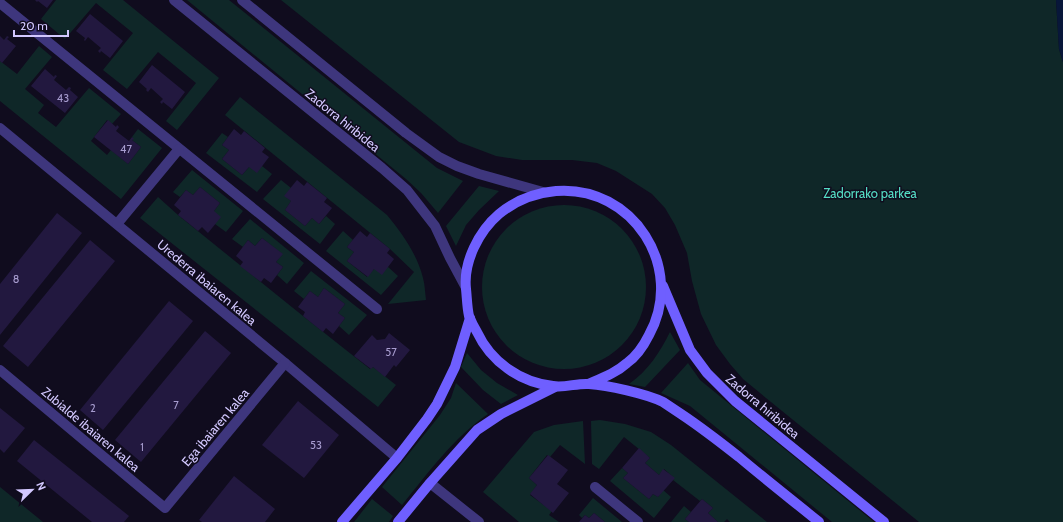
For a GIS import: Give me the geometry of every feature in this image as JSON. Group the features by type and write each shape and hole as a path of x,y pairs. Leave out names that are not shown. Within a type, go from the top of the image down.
{"main road":[{"path":"588,384 609,376 628,363 644,346 654,326 661,304 661,281 657,258 646,236 632,218 612,203 590,194 567,190 543,192 509,206 490,223 473,249 465,286 470,318 482,344 502,365 527,380 555,386 588,384 615,388 662,402 707,432 819,522"},
{"name":"Zadorra hiribidea","path":"661,281 690,350 707,373 734,401 884,522"},
{"path":"342,522 397,458 437,404 455,367 470,318"},
{"path":"398,522 477,430 501,414 555,386"}],"street":[{"name":"Zadorra hiribidea","path":"174,0 376,163 407,190 435,226 465,286"},
{"path":"242,0 406,133 439,157 457,166 479,174 543,192"},
{"path":"0,3 377,309"},
{"name":"Urederra ibaiaren kalea","path":"0,128 285,363 397,458"},
{"path":"117,224 179,149"},
{"name":"Ega ibaiaren kalea","path":"165,508 285,363"},
{"name":"Zubialde ibaiaren kalea","path":"0,370 165,508"},
{"path":"430,483 479,522"},
{"path":"596,487 638,522"}],"green space":[{"path":"56,0 123,0 219,78 177,130 166,121 196,83 158,52 127,89 103,70 133,33 96,3 65,39 41,19"},
{"path":"187,0 229,0 437,168 463,181 438,213 421,193 406,179"},
{"name":"Zadorrako parkea","path":"281,0 1056,0 1059,49 1063,62 1063,522 919,522 743,379 730,364 716,345 701,314 692,281 687,253 675,225 665,208 652,194 616,171 597,163 572,160 522,160 496,156 459,142"},
{"path":"39,46 52,57 25,89 44,105 38,113 56,127 89,88 121,114 112,124 107,120 91,141 107,155 111,150 128,164 141,147 132,140 132,137 138,129 162,148 121,199 0,101 0,61 17,74"},
{"path":"240,97 387,215 413,252 424,281 426,300 388,304 414,272 390,249 225,115"},
{"path":"222,133 228,137 222,145 229,150 222,159 242,175 249,167 262,166 272,174 257,192 206,153"},
{"path":"192,170 243,211 226,232 215,224 214,211 220,203 200,187 193,195 186,190 180,197 173,192"},
{"path":"281,180 291,188 285,196 291,201 285,210 305,226 312,218 319,224 326,216 335,224 320,244 263,199"},
{"path":"479,186 499,191 466,225 456,246 446,226"},
{"path":"158,197 178,215 370,369 373,367 396,385 378,407 140,218"},
{"path":"556,205 572,205 595,211 610,219 622,229 632,241 640,256 646,279 646,295 640,318 632,333 622,345 610,355 595,363 572,369 556,369 533,363 518,355 506,345 496,333 486,311 482,295 482,279 488,256 496,241 506,229 518,219 540,209"},
{"path":"250,219 304,263 287,284 277,275 283,267 276,262 282,254 262,238 255,246 248,240 243,247 232,239"},
{"path":"343,231 353,240 347,247 354,252 347,261 367,277 374,269 388,267 398,276 381,295 326,251"},
{"path":"311,271 367,315 349,335 339,326 345,318 338,313 345,304 324,288 318,297 310,291 304,299 294,291"},
{"path":"670,332 680,350 645,387 629,384 636,379 653,361"},
{"path":"467,353 481,370 497,383 518,395 501,404 483,390 461,367"},
{"path":"688,363 700,380 874,522 832,522 690,406 661,393"},
{"path":"456,383 488,414 475,423 453,445 402,505 382,487 440,415 451,398"},
{"path":"600,420 625,424 651,432 671,445 767,522 730,522 727,519 724,522 718,522 708,513 713,508 702,499 700,501 673,480 674,478 664,469 659,475 645,463 650,458 624,437 599,469 592,464 591,421"},
{"path":"583,421 585,464 560,445 550,457 547,455 529,478 537,485 530,495 552,511 549,515 559,522 519,522 483,492 534,432 554,425"},
{"path":"622,468 628,473 623,478 649,499 653,494 658,497 663,490 671,497 654,518 610,481"},
{"path":"0,487 43,522 0,522"},
{"path":"593,498 622,522 605,522 594,513 589,518 585,515 582,518 579,515"},
{"path":"372,499 393,516 389,522 354,522"},
{"path":"684,506 691,512 685,519 689,522 671,522"}],"water":[{"path":"1056,0 1063,0 1063,62 1059,49"}],"building":[{"path":"35,0 53,0 47,8"},
{"path":"90,14 123,41 110,58 101,51 100,53 98,51 101,48 88,37 85,41 85,38 76,31"},
{"path":"0,36 4,40 7,36 9,37 7,39 16,46 2,63 0,61"},
{"path":"152,65 185,92 172,109 163,102 162,104 160,102 163,99 151,88 148,92 146,90 147,89 139,82"},
{"path":"45,69 54,77 55,75 57,76 54,80 66,90 69,87 71,88 70,90 78,97 65,113 31,86"},
{"path":"108,120 116,127 117,125 119,127 116,131 129,141 132,137 134,139 132,140 141,147 128,164 94,137"},
{"path":"234,129 241,135 244,131 265,148 262,152 269,157 257,173 249,167 242,175 222,159 229,150 222,145"},
{"path":"297,180 304,186 307,182 327,198 324,202 332,208 319,224 312,218 305,226 285,210 291,201 284,196"},
{"path":"200,187 220,203 214,211 221,217 208,233 202,227 198,231 178,215 181,211 174,205 186,190 193,195"},
{"path":"57,213 82,233 0,335 0,284"},
{"path":"360,231 367,237 370,233 390,249 387,253 394,259 382,275 374,269 368,277 347,261 354,252 347,247"},
{"path":"262,238 283,254 276,262 283,267 271,283 264,278 261,282 240,266 243,262 236,256 248,240 255,246"},
{"path":"90,240 115,261 28,367 3,346"},
{"path":"324,288 345,304 338,313 345,318 333,334 326,328 323,332 303,316 305,312 298,307 310,291 318,297"},
{"path":"169,301 193,321 103,430 80,410"},
{"path":"205,331 231,353 141,462 115,440"},
{"path":"389,333 410,350 396,367 394,365 385,377 373,367 371,369 354,356 372,335 377,340 385,339"},
{"path":"298,401 339,435 304,478 262,445"},
{"path":"0,408 25,428 4,453 0,449"},
{"path":"34,440 129,516 124,522 92,522 17,461"},
{"path":"639,448 650,458 645,463 659,475 663,469 675,478 658,497 653,494 649,499 623,478 628,473 622,468"},
{"path":"548,455 568,470 557,484 569,493 553,513 530,494 537,485 529,478"},
{"path":"234,476 275,509 265,522 202,522 199,520"},
{"path":"702,499 713,508 708,513 718,522 689,522 685,519"},
{"path":"594,513 605,522 579,522 585,515 589,518"}]}
